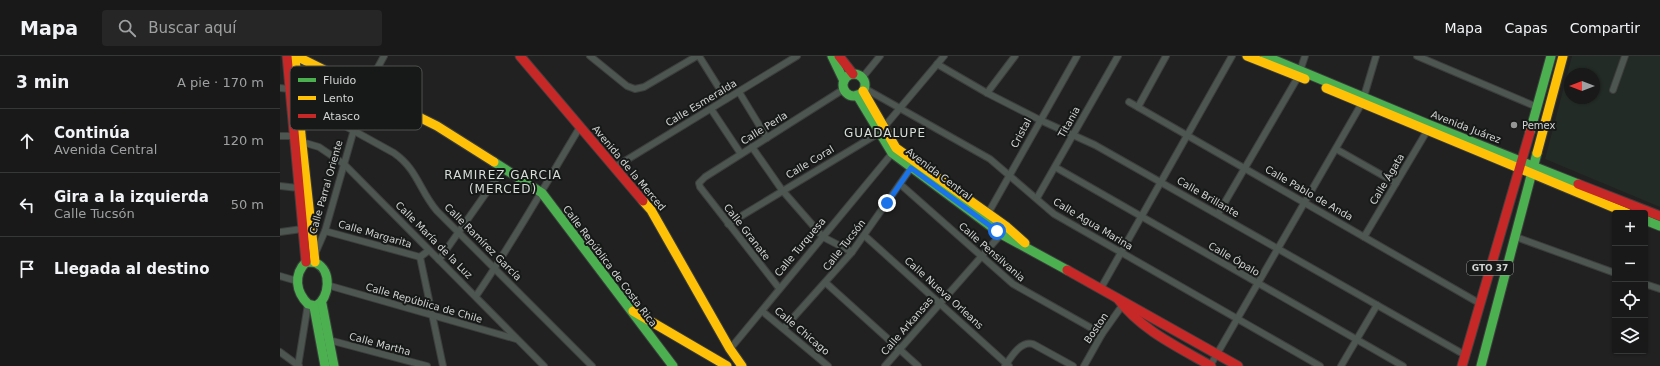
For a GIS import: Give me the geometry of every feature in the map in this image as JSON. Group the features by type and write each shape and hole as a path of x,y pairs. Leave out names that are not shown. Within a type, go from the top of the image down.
{"main road":[{"path":"287,56 285,89 290,118"},
{"path":"296,56 296,66"},
{"name":"Calle República de Costa Rica","path":"296,56 316,66"},
{"name":"Avenida de la Merced","path":"520,56 643,200 660,223 730,349 742,366"},
{"path":"832,56 849,95 861,91 862,78 853,74 839,56"},
{"name":"Avenida Juárez","path":"1246,56 1300,74 1521,165"},
{"name":"Avenida Juárez","path":"1265,56 1300,74"},
{"name":"GTO 37","path":"1462,366 1479,303 1521,165 1551,56"},
{"name":"GTO 37","path":"1481,366 1563,56"},
{"path":"844,85 849,75 853,74"},
{"name":"Avenida Central","path":"861,91 894,150 911,168 986,218"},
{"name":"Avenida Juárez","path":"1363,100 1427,131 1660,216"},
{"name":"Calle República de Costa Rica","path":"422,119 437,126 542,193 673,366"},
{"path":"292,130 302,229 312,260 325,273 327,285 315,305 325,366"},
{"path":"301,130 312,260"},
{"name":"Avenida Central","path":"894,150 1030,249 1238,366"},
{"name":"Avenida Juárez","path":"1534,170 1621,210"},
{"path":"1648,221 1660,226"},
{"path":"312,260 300,269 297,281 299,292 315,305 329,340 334,366"},
{"name":"Avenida Central","path":"1122,302 1171,342 1211,366"},
{"path":"629,308 722,364"},
{"path":"1171,342 1177,332"},
{"name":"Calle Turquesa","path":"722,364 730,349"}],"street":[{"name":"Calle Parral Oriente","path":"379,66 384,56"},
{"path":"592,56 627,86 635,89 644,87 698,56 726,100"},
{"name":"Calle Esmeralda","path":"615,167 797,56"},
{"path":"862,78 880,56"},
{"name":"Calle Coral","path":"728,224 882,130 944,56"},
{"path":"987,93 1015,56"},
{"name":"Cristal","path":"986,218 1077,56"},
{"name":"Titania","path":"1037,198 1118,56"},
{"path":"1138,107 1166,56"},
{"path":"1101,288 1232,56"},
{"path":"1218,214 1300,74 1305,56"},
{"path":"1211,366 1363,100 1376,56"},
{"path":"1417,56 1537,107"},
{"path":"1613,90 1625,56"},
{"name":"Calle Brillante","path":"937,64 987,93 1040,120 1074,135 1162,182 1465,355"},
{"name":"Calle Perla","path":"700,187 699,183 702,179 768,138 844,85"},
{"name":"Calle Agua Marina","path":"861,91 901,108 985,155 1054,214 1320,366"},
{"path":"739,92 768,138"},
{"name":"Calle Pablo de Anda","path":"1128,102 1306,202 1479,303"},
{"path":"711,109 741,154"},
{"path":"476,296 542,193 580,126"},
{"name":"Calle Parral Oriente","path":"312,260 325,230 353,130"},
{"name":"Calle Ramírez García","path":"353,130 394,153 407,163 431,204 592,366"},
{"name":"Calle Ágata","path":"1364,237 1427,131"},
{"path":"280,136 293,136"},
{"name":"Calle María de la Luz","path":"302,142 319,147 344,164 428,251 476,296 516,339 544,366"},
{"path":"752,148 782,190 823,237 852,252"},
{"path":"1336,149 1396,183"},
{"name":"Calle Turquesa","path":"730,349 894,150"},
{"name":"Calle Ópalo","path":"1055,167 1257,284 1403,366"},
{"name":"Calle Tucsón","path":"784,328 826,283 865,236 911,168"},
{"path":"439,260 503,169"},
{"name":"Calle Pensilvania","path":"900,184 1018,288 1102,334"},
{"path":"280,186 298,188"},
{"name":"Calle Granate","path":"700,187 779,288"},
{"path":"280,232 302,229"},
{"name":"Calle Margarita","path":"325,230 420,258"},
{"name":"Calle Arkansas","path":"885,366 1004,231"},
{"name":"Calle Nueva Orleans","path":"865,236 1007,365"},
{"path":"1516,237 1612,272"},
{"path":"428,251 420,258 443,366"},
{"path":"280,276 297,281"},
{"path":"826,283 918,366"},
{"name":"Calle República de Chile","path":"327,285 516,339"},
{"path":"1648,285 1660,289"},
{"name":"Boston","path":"1084,366 1122,302"},
{"path":"280,352 298,366 315,305"},
{"path":"1341,366 1377,305"},
{"name":"Calle Chicago","path":"762,311 828,366"},
{"name":"Calle Martha","path":"329,340 427,366"},
{"path":"1007,365 1025,343 1033,344 1073,366"}],"shaded area":[{"path":"1572,56 1660,56 1660,207 1545,159 1564,87 1564,104 1600,104 1600,68 1569,68"}],"traffic: fast":[{"path":"832,56 844,81"},
{"path":"1265,56 1430,125 1578,184"},
{"path":"1530,132 1551,56"},
{"path":"854,74 862,77 865,85 862,93 854,96 846,93 843,85 846,77 854,74"},
{"path":"857,95 892,153 1001,234 1067,270"},
{"path":"1481,366 1537,153"},
{"path":"494,162 542,193 673,366"},
{"path":"1648,221 1660,226"},
{"path":"306,262 316,263 325,272 327,278 324,297 316,306 308,304 299,289 299,272 306,262"},
{"path":"322,304 334,366"},
{"path":"314,307 325,366"}],"traffic: slow":[{"path":"295,56 296,66"},
{"path":"296,56 316,66"},
{"path":"1247,56 1305,79"},
{"path":"1537,153 1563,56"},
{"path":"1326,88 1620,210"},
{"path":"863,91 896,148 1007,227 1025,243"},
{"path":"422,119 437,126 494,162"},
{"path":"301,130 315,262"},
{"path":"643,201 651,210 730,349 742,366"},
{"path":"633,311 727,366"}],"traffic: jam":[{"path":"287,56 290,89"},
{"path":"520,56 643,201"},
{"path":"839,56 853,74"},
{"path":"294,130 306,262"},
{"path":"1462,366 1530,132"},
{"path":"1578,184 1660,216"},
{"path":"1067,270 1238,366"},
{"path":"1118,299 1127,310 1149,329 1173,345 1211,366"}],"place":[{"name":"Pemex","path":"1514,125"}],"district":[{"name":"GUADALUPE","path":"885,133"},
{"name":"RAMIREZ GARCIA (MERCED)","path":"503,182"}],"route":[{"path":"887,203 911,168 997,231"}]}
